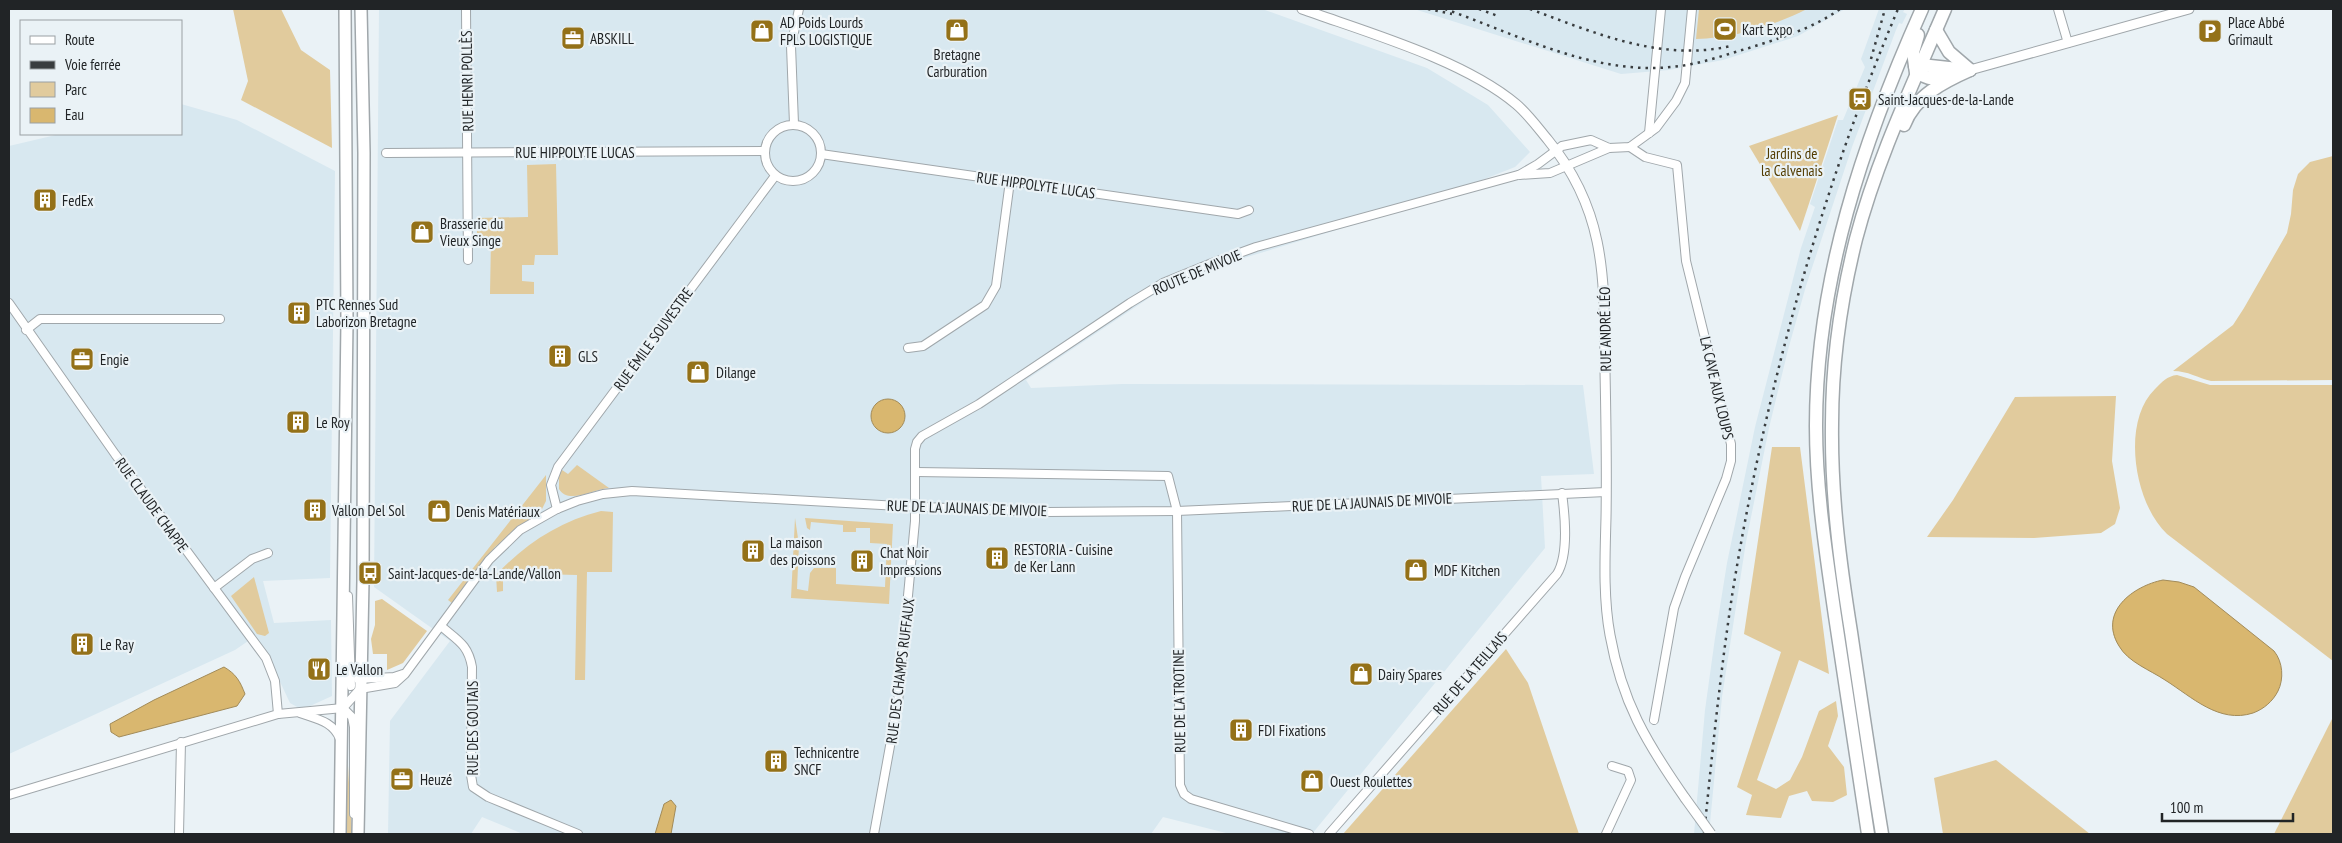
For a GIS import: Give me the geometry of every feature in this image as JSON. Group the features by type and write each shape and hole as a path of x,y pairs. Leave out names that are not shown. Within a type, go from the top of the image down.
{"highway":[{"path":"1868,834 1825,547 1818,480 1816,425 1822,334 1836,251 1848,203 1886,92 1922,9"},
{"path":"1917,68 1914,45 1929,9"},
{"path":"1882,834 1838,545 1835,511 1832,402 1843,302 1857,238 1871,193 1917,68 1946,9"},
{"path":"1936,30 1949,52 1970,70"},
{"path":"1886,92 1897,77 1917,68 1970,70"},
{"path":"1917,68 1935,79 1955,77"},
{"path":"1843,302 1874,204 1906,119 1913,107 1924,96 1970,70"}],"main road":[{"path":"340,834 347,322 345,9"},
{"path":"357,834 357,684 363,581 364,153 362,9"}],"street":[{"name":"RUE HENRI POLLÈS","path":"466,9 468,260"},
{"path":"794,124 791,46 800,9"},
{"name":"RUE ANDRÉ LÉO","path":"1302,9 1417,51 1459,69 1500,92 1516,104 1556,150 1568,165 1584,194 1597,233 1604,282 1606,595 1610,633 1626,695 1639,727 1711,834"},
{"path":"1649,133 1662,9"},
{"path":"1609,148 1630,147 1649,133 1663,120 1680,94 1685,83 1692,9"},
{"path":"2058,9 2068,43"},
{"path":"1970,70 2189,9"},
{"path":"794,124 805,127 814,134 820,143 821,154 819,164 813,173 804,179 794,182 775,176 768,168 764,151 768,138 775,130 794,124"},
{"name":"ROUTE DE MIVOIE","path":"1518,176 1556,150 1572,143 1591,140 1609,148"},
{"name":"LA CAVE AUX LOUPS","path":"1630,147 1646,157 1677,166 1686,261 1728,428 1731,452 1726,479 1674,608 1654,720"},
{"name":"ROUTE DE MIVOIE","path":"915,507 915,449 917,442 922,436 979,404 1163,283 1256,247 1518,176 1550,173 1609,148"},
{"name":"RUE HIPPOLYTE LUCAS","path":"386,153 764,151"},
{"name":"RUE HIPPOLYTE LUCAS","path":"821,154 1238,214 1249,210"},
{"name":"RUE ÉMILE SOUVESTRE","path":"557,509 551,485 558,467 775,176"},
{"path":"908,348 923,346 986,305 996,286 1010,181"},
{"name":"RUE CLAUDE CHAPPE","path":"9,303 26,330 270,667 275,681 278,714"},
{"path":"26,330 40,319 220,319"},
{"name":"RUE DE LA TROTINE","path":"916,472 1168,476 1177,511 1180,785 1184,794 1191,799 1309,834"},
{"name":"RUE DE LA JAUNAIS DE MIVOIE","path":"357,684 395,683 405,674 489,560 507,541 520,530 557,509 603,494 632,491 915,507 1047,512 1177,511 1606,492"},
{"name":"RUE DE LA TEILLAIS","path":"1329,834 1557,574 1563,564 1564,554 1562,493"},
{"name":"RUE DES CHAMPS RUFFAUX","path":"874,834 898,702 909,600 915,507"},
{"path":"214,588 252,559 268,553"},
{"path":"342,708 357,684 345,572"},
{"name":"RUE DES GOUTAIS","path":"441,626 461,642 470,654 471,775 473,787 488,797 578,834"},
{"path":"342,694 357,684 405,674"},
{"path":"9,795 278,714 342,708 352,717 354,727 352,782 357,834"},
{"path":"298,712 329,724 336,729 342,747"},
{"path":"179,834 181,742"},
{"path":"1606,834 1631,780 1628,772 1612,766"}],"shaded area":[{"path":"379,9 1262,9 1427,68 1488,105 1530,152 1515,167 1419,205 1214,267 1164,288 1026,380 1031,388 1122,384 1583,385 1594,474 1541,476 1545,548 1312,834 1230,834 1163,817 1151,834 523,834 482,817 471,834 388,834 390,721 450,641 374,587"},
{"path":"1414,9 1845,9 1798,36 1723,60 1669,70 1621,74"},
{"path":"1879,9 1905,9 1903,12 1907,14 1902,24 1899,23 1896,30 1852,147 1806,286 1788,350 1769,428 1746,542 1722,697 1709,834 1694,834 1705,710 1715,638 1727,563 1755,427 1801,248 1815,207 1810,204 1838,120 1843,120 1865,67 1861,59"},
{"path":"182,104 237,120 335,171 330,578 263,581 274,623 331,620 332,696 310,706 299,708 290,703 267,654 254,637 235,650 9,754 9,146 56,135 182,135"}],"green space":[{"path":"233,9 281,9 301,50 330,70 332,148 241,100 248,81"},
{"name":"Kart Expo","path":"1699,9 1807,9 1781,21 1739,34 1696,39"},
{"name":"Jardins de la Calvenais","path":"1838,115 1800,231 1749,146"},
{"path":"2333,156 2333,380 2211,381 2188,373 2173,371 2233,325 2287,233 2293,190 2298,174 2310,162"},
{"path":"556,164 558,255 535,255 534,265 522,265 522,281 534,282 534,294 490,294 491,239 477,239 477,218 528,217 527,165"},
{"path":"2177,375 2210,385 2333,385 2333,661 2167,534 2146,503 2136,462 2135,441 2138,421 2144,403 2155,389 2167,378"},
{"path":"2116,396 2112,461 2120,508 2115,524 2101,533 2034,538 1927,537 1953,500 2015,397"},
{"path":"1772,447 1800,447 1829,674 1799,660 1757,780 1776,789 1790,780 1802,757 1819,711 1836,701 1838,716 1828,746 1844,767 1847,795 1833,802 1812,801 1807,791 1789,796 1781,818 1746,815 1752,795 1737,787 1781,652 1744,634"},
{"path":"577,465 609,488 575,496 563,494 559,489 559,475 562,470 568,474"},
{"path":"546,475 546,501 542,509 495,547 452,603 448,600"},
{"path":"601,511 613,512 612,572 587,572 585,680 575,680 577,575 503,573 503,591 497,592 496,575 519,553 557,527"},
{"path":"795,518 799,545 797,589 808,591 810,573 814,568 836,568 836,584 885,587 887,544 870,543 870,528 856,528 856,532 843,532 843,525 811,522 810,530 807,528 805,518 893,524 889,604 791,598"},
{"path":"254,577 269,633 265,636 257,634 231,596"},
{"path":"382,599 427,631 403,663 387,670 387,654 373,654 371,639 375,625 375,601"},
{"path":"1506,649 1528,683 1579,834 1343,834"},
{"path":"2333,717 2333,834 2274,834"},
{"path":"347,749 352,834 345,834"},
{"path":"1996,760 2090,834 1943,834 1934,778"}],"water":[{"path":"888,399 900,404 905,416 900,428 888,433 876,428 871,416 876,404"},
{"path":"2163,580 2179,582 2194,587 2274,651 2281,665 2281,681 2276,695 2268,704 2253,713 2241,715 2217,712 2196,701 2123,652 2114,634 2113,622 2116,612 2122,602 2130,595 2152,583"},
{"path":"224,667 237,678 245,694 237,706 119,737 111,732 110,724 154,700"},
{"path":"671,800 676,806 671,834 655,834 664,804"}],"railway":[{"path":"1428,9 1452,14"},
{"path":"1445,9 1584,59 1642,68 1681,66 1720,57 1796,32 1840,9"},
{"path":"1479,9 1498,16"},
{"path":"1530,9 1604,35 1654,48 1705,50 1731,46"},
{"path":"1871,59 1885,9"},
{"path":"1704,834 1720,685 1732,596 1760,446 1797,298 1819,224 1869,80 1898,9"}],"place":[{"name":"Kart Expo","path":"1725,29"},
{"name":"Bretagne Carburation","path":"957,30"},
{"name":"AD Poids Lourds FPLS LOGISTIQUE","path":"762,31"},
{"name":"Place Abbé Grimault","path":"2210,31"},
{"name":"ABSKILL","path":"573,38"},
{"name":"Saint-Jacques-de-la-Lande","path":"1860,99"},
{"name":"FedEx","path":"45,200"},
{"name":"Brasserie du Vieux Singe","path":"422,232"},
{"name":"PTC Rennes Sud Laborizon Bretagne","path":"299,313"},
{"name":"GLS","path":"560,356"},
{"name":"Engie","path":"82,359"},
{"name":"Dilange","path":"698,372"},
{"name":"Le Roy","path":"298,422"},
{"name":"Vallon Del Sol","path":"315,510"},
{"name":"Denis Matériaux","path":"439,511"},
{"name":"La maison des poissons","path":"753,551"},
{"name":"RESTORIA - Cuisine de Ker Lann","path":"997,558"},
{"name":"Chat Noir Impressions","path":"862,561"},
{"name":"MDF Kitchen","path":"1416,570"},
{"name":"Saint-Jacques-de-la-Lande/Vallon","path":"370,573"},
{"name":"Le Ray","path":"82,644"},
{"name":"Le Vallon","path":"319,669"},
{"name":"Dairy Spares","path":"1361,674"},
{"name":"FDI Fixations","path":"1241,730"},
{"name":"Technicentre SNCF","path":"776,761"},
{"name":"Heuzé","path":"402,779"},
{"name":"Ouest Roulettes","path":"1312,781"}]}
